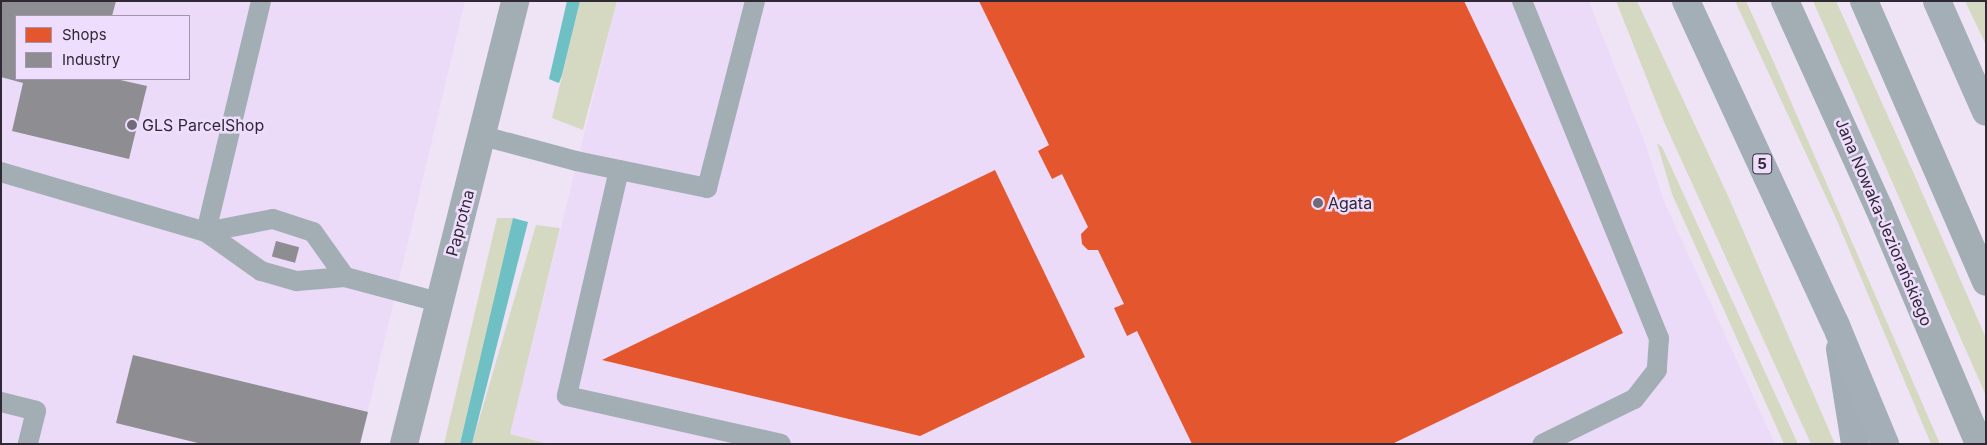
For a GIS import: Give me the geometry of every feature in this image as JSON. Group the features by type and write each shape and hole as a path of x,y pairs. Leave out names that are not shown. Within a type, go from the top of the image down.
{"main road":[{"name":"5","path":"1686,1 1837,328 1885,444"},
{"path":"1937,1 1986,112"},
{"path":"1837,328 1855,444"}],"street":[{"name":"Paprotna","path":"404,444 438,302 483,136 515,1"},
{"name":"Jana Nowaka-Jeziorańskiego","path":"1785,1 1879,208 1979,444"},
{"path":"1864,1 1986,282"}],"lane":[{"path":"206,232 262,1"},
{"path":"483,136 619,170 707,188 755,1"},
{"path":"1522,1 1660,338 1657,370 1634,400 1542,444"},
{"path":"619,170 567,396 781,444"},
{"path":"1,172 206,232 261,271 296,281 345,276 438,302"},
{"path":"206,232 273,219 313,232 345,276"},
{"path":"1,402 36,411 28,444"}],"shaded area":[{"path":"1,1 465,1 360,444 1,444"},
{"path":"617,1 1589,1 1646,146 1663,199 1775,444 551,444 510,434"}],"green space":[{"path":"580,1 617,1 583,130 552,118"},
{"path":"1616,1 1637,1 1729,198 1835,444 1811,444 1664,122"},
{"path":"1735,1 1746,1 1940,444 1931,444 1835,216"},
{"path":"1813,1 1836,1 1986,338 1986,396"},
{"path":"1965,1 1986,1 1986,45"},
{"path":"1657,143 1662,147 1798,444 1784,444 1672,194"},
{"path":"497,218 513,218 494,308 460,444 444,444"},
{"path":"536,225 560,228 510,434 549,444 472,444"}],"water":[{"path":"567,1 580,1 559,83 549,79"},
{"path":"513,218 528,222 472,444 460,444"}],"building: Shops":[{"name":"Agata","path":"979,1 1464,1 1623,333 1392,444 1192,444 1137,331 1127,336 1114,308 1124,304 1098,250 1088,250 1082,244 1081,234 1088,227 1062,174 1052,179 1038,151 1049,145"},
{"path":"995,170 1085,357 920,436 602,360"}],"building: Industry":[{"path":"1,1 116,1 112,15 15,15 15,80 120,80 147,86 129,159 12,131 23,83 1,77"},
{"path":"276,241 299,247 295,263 272,256"},
{"path":"133,355 368,412 360,444 202,444 116,423"}],"place":[{"name":"GLS ParcelShop","path":"132,125"},
{"name":"Agata","path":"1318,203"}]}
